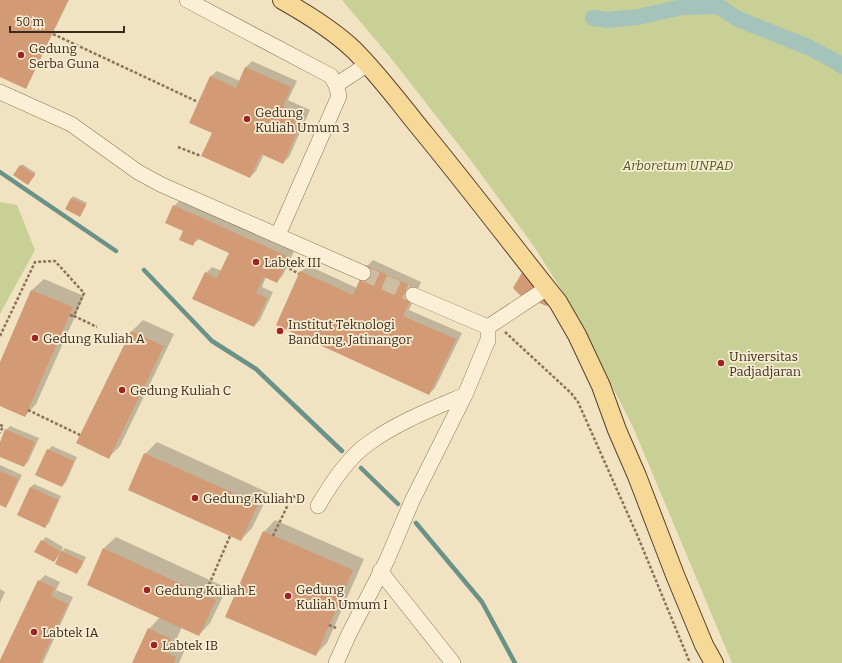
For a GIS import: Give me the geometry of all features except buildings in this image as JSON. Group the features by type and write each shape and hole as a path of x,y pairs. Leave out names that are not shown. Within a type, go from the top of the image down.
{"main road":[{"path":"282,0 312,17 353,49 368,64 397,98 558,302 590,360 675,575 704,645 714,663"}],"lane":[{"path":"187,0 331,76 336,85 339,96 278,234"},
{"path":"336,85 368,64"},
{"path":"0,92 71,124 138,172 162,185 278,234 363,273"},
{"path":"336,663 380,571 387,560 412,501 465,395 488,340 491,325 547,288"},
{"path":"413,295 491,325"},
{"path":"318,506 331,484 359,451 369,443 403,422 465,395"},
{"path":"380,571 453,663"}],"path":[{"path":"53,34 198,102"},
{"path":"178,147 201,156"},
{"path":"0,336 35,262 56,261 84,293 74,316"},
{"path":"284,266 299,274"},
{"path":"70,315 97,327"},
{"path":"491,325 571,393 578,402 638,537 690,663"},
{"path":"28,410 80,435"},
{"path":"0,425 3,426 0,433"},
{"path":"273,536 292,496 318,506"},
{"path":"205,594 230,536"}],"green space":[{"name":"Arboretum UNPAD","path":"342,0 842,0 842,663 732,663 633,427 568,300 533,245 469,158 390,57"},
{"path":"0,202 17,205 35,250 0,314"}],"waterway":[{"path":"593,18 607,20 638,17 682,7 718,6 738,19 808,47 842,66"},
{"path":"0,172 116,251"},
{"path":"144,270 212,341 256,369 342,451"},
{"path":"361,468 398,504"},
{"path":"416,523 482,602 515,663"}],"tunnel":[{"path":"363,273 413,295"}],"place":[{"name":"Gedung Serba Guna","path":"21,55"},
{"name":"Gedung Kuliah Umum 3","path":"247,119"},
{"name":"Labtek III","path":"256,262"},
{"name":"Institut Teknologi Bandung, Jatinangor","path":"280,331"},
{"name":"Gedung Kuliah A","path":"35,338"},
{"name":"Universitas Padjadjaran","path":"721,363"},
{"name":"Gedung Kuliah C","path":"122,390"},
{"name":"Gedung Kuliah D","path":"195,498"},
{"name":"Gedung Kuliah E","path":"147,590"},
{"name":"Gedung Kuliah Umum I","path":"288,596"},
{"name":"Labtek IA","path":"34,632"},
{"name":"Labtek IB","path":"154,645"}]}
